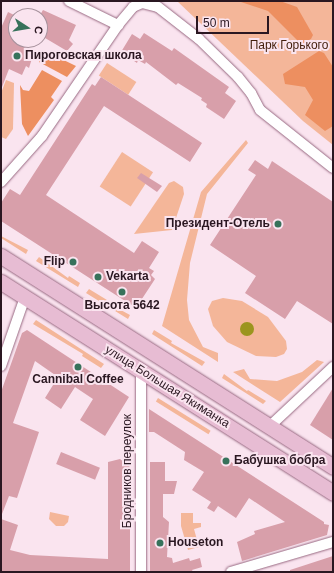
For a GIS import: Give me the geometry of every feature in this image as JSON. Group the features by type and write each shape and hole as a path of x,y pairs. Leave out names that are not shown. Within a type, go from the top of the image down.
{"main road":[{"name":"улица Большая Якиманка","path":"1,256 333,467"},
{"name":"улица Большая Якиманка","path":"1,282 333,493"}],"street":[{"path":"69,1 118,25"},
{"path":"1,182 42,136 118,25 133,7 147,3 158,7 200,40 238,77 251,93 260,110 333,168"},
{"path":"1,366 25,297"},
{"path":"269,427 333,367"},
{"name":"Бродников переулок","path":"141,371 141,572"},
{"path":"231,572 333,542"}],"green space":[{"name":"Парк Горького","path":"177,1 333,1 333,145 303,121"},
{"path":"107,63 136,82 128,95 99,76"},
{"path":"6,80 14,83 13,129 6,139 1,137 1,93"},
{"path":"246,140 248,143 207,194 190,263 187,300 189,320 203,347 218,353 218,362 162,326 201,192"},
{"path":"122,152 153,172 131,207 100,186"},
{"path":"174,181 183,187 184,194 172,230 134,234 169,183"},
{"path":"1,236 28,250 26,254 1,238"},
{"path":"39,257 68,278 69,276 80,283 78,287 36,261"},
{"path":"89,289 107,300 106,302 130,315 128,319 86,293"},
{"path":"223,298 242,301 268,317 286,341 287,349 284,354 276,357 256,356 227,342 213,326 208,309 212,301"},
{"path":"36,320 104,364 101,368 82,356 83,354 33,324"},
{"path":"154,330 172,341 171,343 205,362 202,366 152,334"},
{"path":"317,360 324,362 280,402 233,372 244,369 250,379 277,381 302,372"},
{"path":"224,374 247,391 248,390 266,401 263,404 222,378"},
{"path":"158,398 211,431 208,434 156,401"},
{"path":"50,512 69,516 68,522 64,526 56,526 49,519"},
{"path":"181,513 193,513 193,523 201,523 201,527 194,529 199,547 188,550 181,526"}],"shaded area":[{"path":"238,1 280,1 297,7 313,35 311,39 301,44 268,11"},
{"path":"45,51 76,66 67,77 39,62"},
{"path":"319,51 324,53 333,67 333,126 325,131 305,115 313,100 305,87 285,84 283,74"},
{"path":"42,70 62,81 51,97 54,100 28,136 22,124 20,85 23,90 29,91"},
{"path":"244,322 250,322 254,326 254,332 250,336 244,336 240,332 240,326"}],"building":[{"name":"Пироговская школа","path":"8,12 8,48 26,48 34,52 29,68 26,66 22,75 9,69 2,87 1,28"},
{"path":"48,12 76,25 69,40 73,44 67,51 48,40"},
{"path":"144,33 172,51 174,48 229,87 225,93 236,101 224,119 206,107 207,104 201,100 202,98 178,83 176,85 146,62 145,64 138,60 137,63 121,52 132,34 140,39"},
{"path":"101,77 202,143 190,162 104,106 46,195 134,253 142,241 159,252 149,268 154,271 151,275 155,279 136,308 1,221 1,203 10,189 20,195 92,84 95,86"},
{"name":"Президент-Отель","path":"255,160 268,169 272,161 333,202 333,324 297,301 285,319 245,293 256,276 210,245 256,175 248,170"},
{"path":"141,173 162,186 157,192 137,178"},
{"path":"27,330 129,397 105,436 80,420 93,399 75,387 61,409 45,398 58,377 35,361 13,423 39,432 17,498 9,496 2,514 1,392 22,333"},
{"path":"333,388 333,440 310,425"},
{"path":"149,409 324,522 324,524 329,525 327,535 242,561 237,542 255,534 254,531 285,522 249,498 236,518 218,506 214,512 207,508 211,502 192,490 204,472 184,460 185,452 154,432 149,432"},
{"path":"61,452 100,468 95,480 56,464"},
{"path":"120,459 130,467 130,572 1,572 1,519 18,525 10,550 30,555 108,559 108,462"},
{"path":"150,462 165,462 165,481 177,481 174,494 163,494 163,517 169,522 167,557 172,558 173,563 189,558 190,561 200,558 202,567 192,570 193,572 150,572"},
{"path":"333,556 333,572 290,572 290,570"}],"place":[{"name":"Пироговская школа","path":"17,56"},
{"name":"Президент-Отель","path":"278,224"},
{"name":"Flip","path":"73,262"},
{"name":"Vekarta","path":"98,277"},
{"name":"Высота 5642","path":"122,292"},
{"name":"Cannibal Coffee","path":"78,367"},
{"name":"Бабушка бобра","path":"226,461"},
{"name":"Houseton","path":"160,543"}]}
